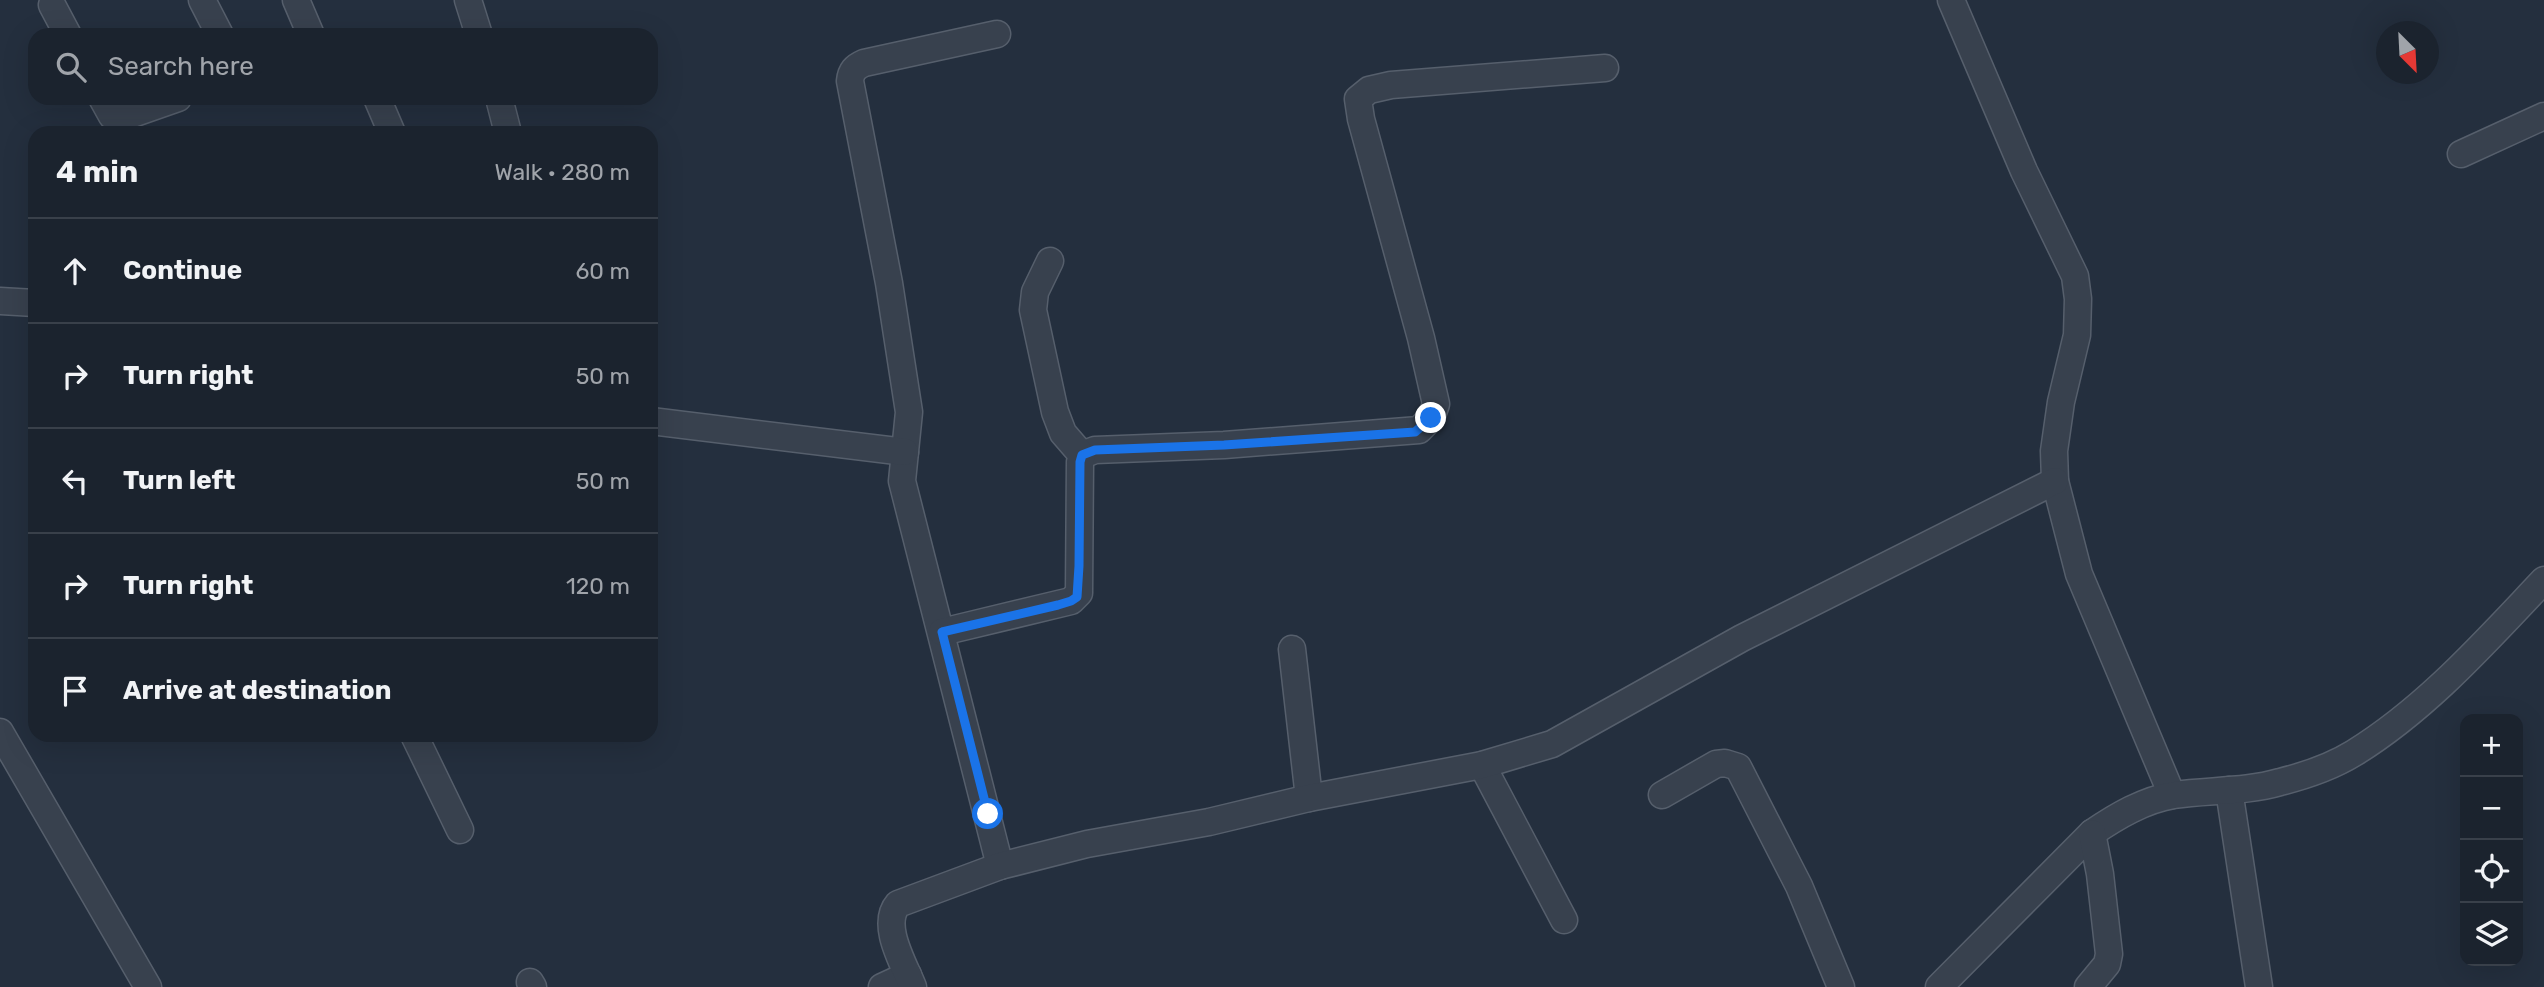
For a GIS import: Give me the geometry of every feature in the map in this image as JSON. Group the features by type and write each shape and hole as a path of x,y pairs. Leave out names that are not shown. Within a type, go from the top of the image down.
{"street":[{"path":"202,0 216,28"},
{"path":"296,0 308,28"},
{"path":"468,0 477,28"},
{"path":"1951,0 2024,171 2075,276 2078,299 2077,335 2061,402 2054,452 2055,481 2079,574 2172,795"},
{"path":"52,5 64,28"},
{"path":"997,34 864,63 850,74 889,284 909,412 902,481 1000,866"},
{"path":"1082,455 1095,450 1224,445 1419,430 1431,418 1436,404 1359,99 1369,90 1391,85 1605,68"},
{"path":"106,105 112,116 118,119 158,105"},
{"path":"380,105 389,126"},
{"path":"501,105 506,126"},
{"path":"2461,154 2544,116"},
{"path":"1050,261 1035,292 1035,322 1055,412 1063,433 1082,455"},
{"path":"0,301 28,303"},
{"path":"658,422 905,452"},
{"path":"942,632 1058,605 1077,597 1082,455"},
{"path":"882,987 911,981 890,923 892,911 898,904 1000,866 1087,844 1209,822 1309,798 1482,765 1552,744 1742,638 2055,481"},
{"path":"1939,987 2092,833 2139,805 2172,795 2279,783 2342,759 2381,735 2457,669 2544,580"},
{"path":"1292,649 1309,798"},
{"path":"0,732 148,987"},
{"path":"417,742 460,830"},
{"path":"1662,795 1716,764 1725,763 1738,767 1799,886 1841,987"},
{"path":"1482,765 1563,920"},
{"path":"2229,790 2259,987"},
{"path":"2088,987 2107,964 2109,954 2100,874 2092,833"}],"route":[{"path":"988,814 942,632 1075,600 1079,593 1082,455 1095,450 1224,445 1415,432 1431,418"}]}
